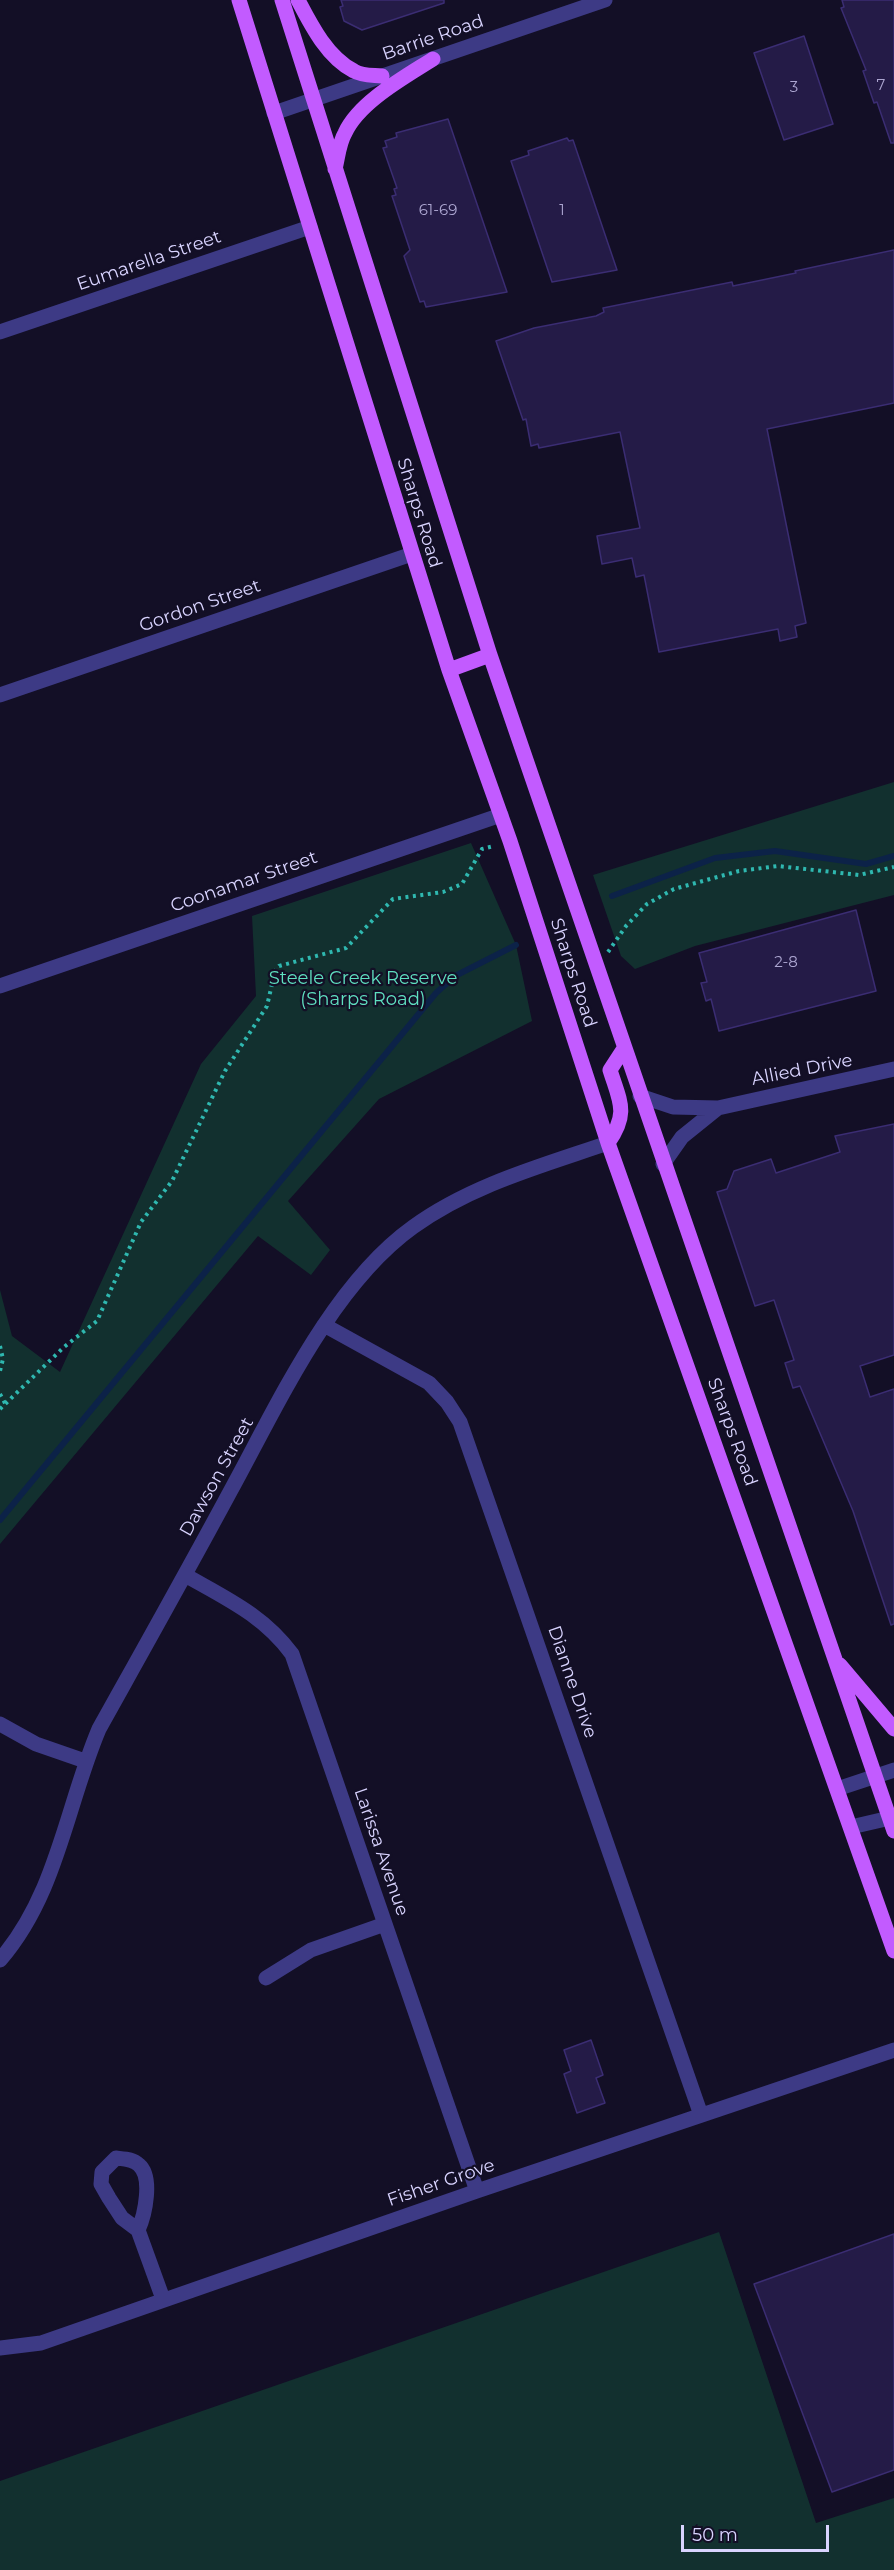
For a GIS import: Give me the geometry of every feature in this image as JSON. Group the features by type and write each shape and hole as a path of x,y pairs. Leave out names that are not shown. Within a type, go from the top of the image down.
{"main road":[{"name":"Sharps Road","path":"239,0 449,670 510,841 608,1143 894,1951"},
{"name":"Sharps Road","path":"282,0 490,655 623,1050 875,1777 893,1822"},
{"path":"298,0 313,28 336,58 355,72 382,76"},
{"path":"335,171 345,132 359,113 397,82 433,59"},
{"path":"449,670 490,655"},
{"path":"608,1143 619,1127 623,1111 610,1070 623,1050"},
{"path":"834,1658 894,1729"}],"street":[{"name":"Barrie Road","path":"274,113 605,0"},
{"name":"Eumarella Street","path":"0,332 310,227"},
{"name":"Gordon Street","path":"0,695 412,554"},
{"name":"Coonamar Street","path":"0,986 501,815"},
{"name":"Allied Drive","path":"640,1096 674,1107 718,1108 894,1069"},
{"name":"Allied Drive","path":"663,1164 682,1137 718,1108"},
{"name":"Dawson Street","path":"0,1960 31,1919 45,1891 85,1761 99,1729 324,1325 358,1277 411,1228 450,1202 491,1184 608,1143"},
{"name":"Dianne Drive","path":"324,1325 429,1383 447,1402 460,1422 701,2115"},
{"name":"Larissa Avenue","path":"185,1575 255,1615 278,1634 292,1654 477,2190"},
{"path":"0,1724 36,1744 85,1761"},
{"path":"837,1789 894,1770"},
{"path":"851,1827 893,1822"},
{"path":"267,1978 311,1950 385,1924"},
{"name":"Fisher Grove","path":"0,2348 40,2343 477,2190 894,2050"},
{"path":"138,2230 163,2299"}],"path":[{"path":"0,1409 64,1347 97,1321 141,1222 172,1181 225,1071 267,1005 275,971 279,966 346,948 393,899 453,889 469,875 482,849 510,841"},
{"path":"596,969 626,926 647,904 674,889 739,871 778,866 859,875 894,867"},
{"path":"0,1346 3,1359 0,1371"},
{"path":"0,1394 6,1405"}],"green space":[{"path":"894,782 894,895 695,946 635,969 621,956 593,875"},
{"name":"Steele Creek Reserve (Sharps Road)","path":"471,843 516,945 532,1021 379,1099 288,1201 330,1250 311,1275 258,1236 0,1544 0,1290 12,1336 60,1372 201,1064 256,996 252,916"},
{"path":"719,2232 816,2523 894,2498 894,2570 0,2570 0,2481"}],"building":[{"path":"341,0 444,0 444,3 362,30 344,21 340,7 343,6"},
{"path":"842,0 894,0 894,143 891,143 877,102 874,103 863,71 866,70 841,8 844,7"},
{"path":"804,36 833,124 784,140 754,53"},
{"path":"448,119 507,292 426,307 424,301 420,302 404,256 410,250 392,196 396,195 394,189 397,188 383,148 387,147 385,141 397,137 396,133"},
{"path":"567,138 569,141 573,140 617,270 552,282 511,161 529,155 528,151"},
{"path":"894,250 894,403 767,429 806,623 795,626 797,637 780,641 778,629 659,652 644,575 636,577 632,558 602,564 597,536 640,528 620,432 539,448 538,444 531,446 526,419 523,420 496,341 534,328 596,316 604,312 603,308 732,282 733,286"},
{"path":"856,910 876,991 719,1031 711,999 706,1001 701,983 707,982 699,953"},
{"path":"894,1124 894,1355 860,1366 870,1397 894,1389 894,1624 891,1625 853,1511 800,1386 793,1388 785,1363 794,1360 774,1300 755,1306 717,1192 727,1189 734,1171 771,1159 776,1173 840,1152 835,1136"},
{"path":"591,2040 603,2075 596,2078 605,2103 577,2113 564,2074 571,2071 564,2050"},
{"path":"894,2234 894,2470 832,2492 754,2284"}],"waterway":[{"path":"612,896 715,858 775,851 866,864 894,856"},
{"path":"0,1520 436,993 455,976 516,945"}]}
